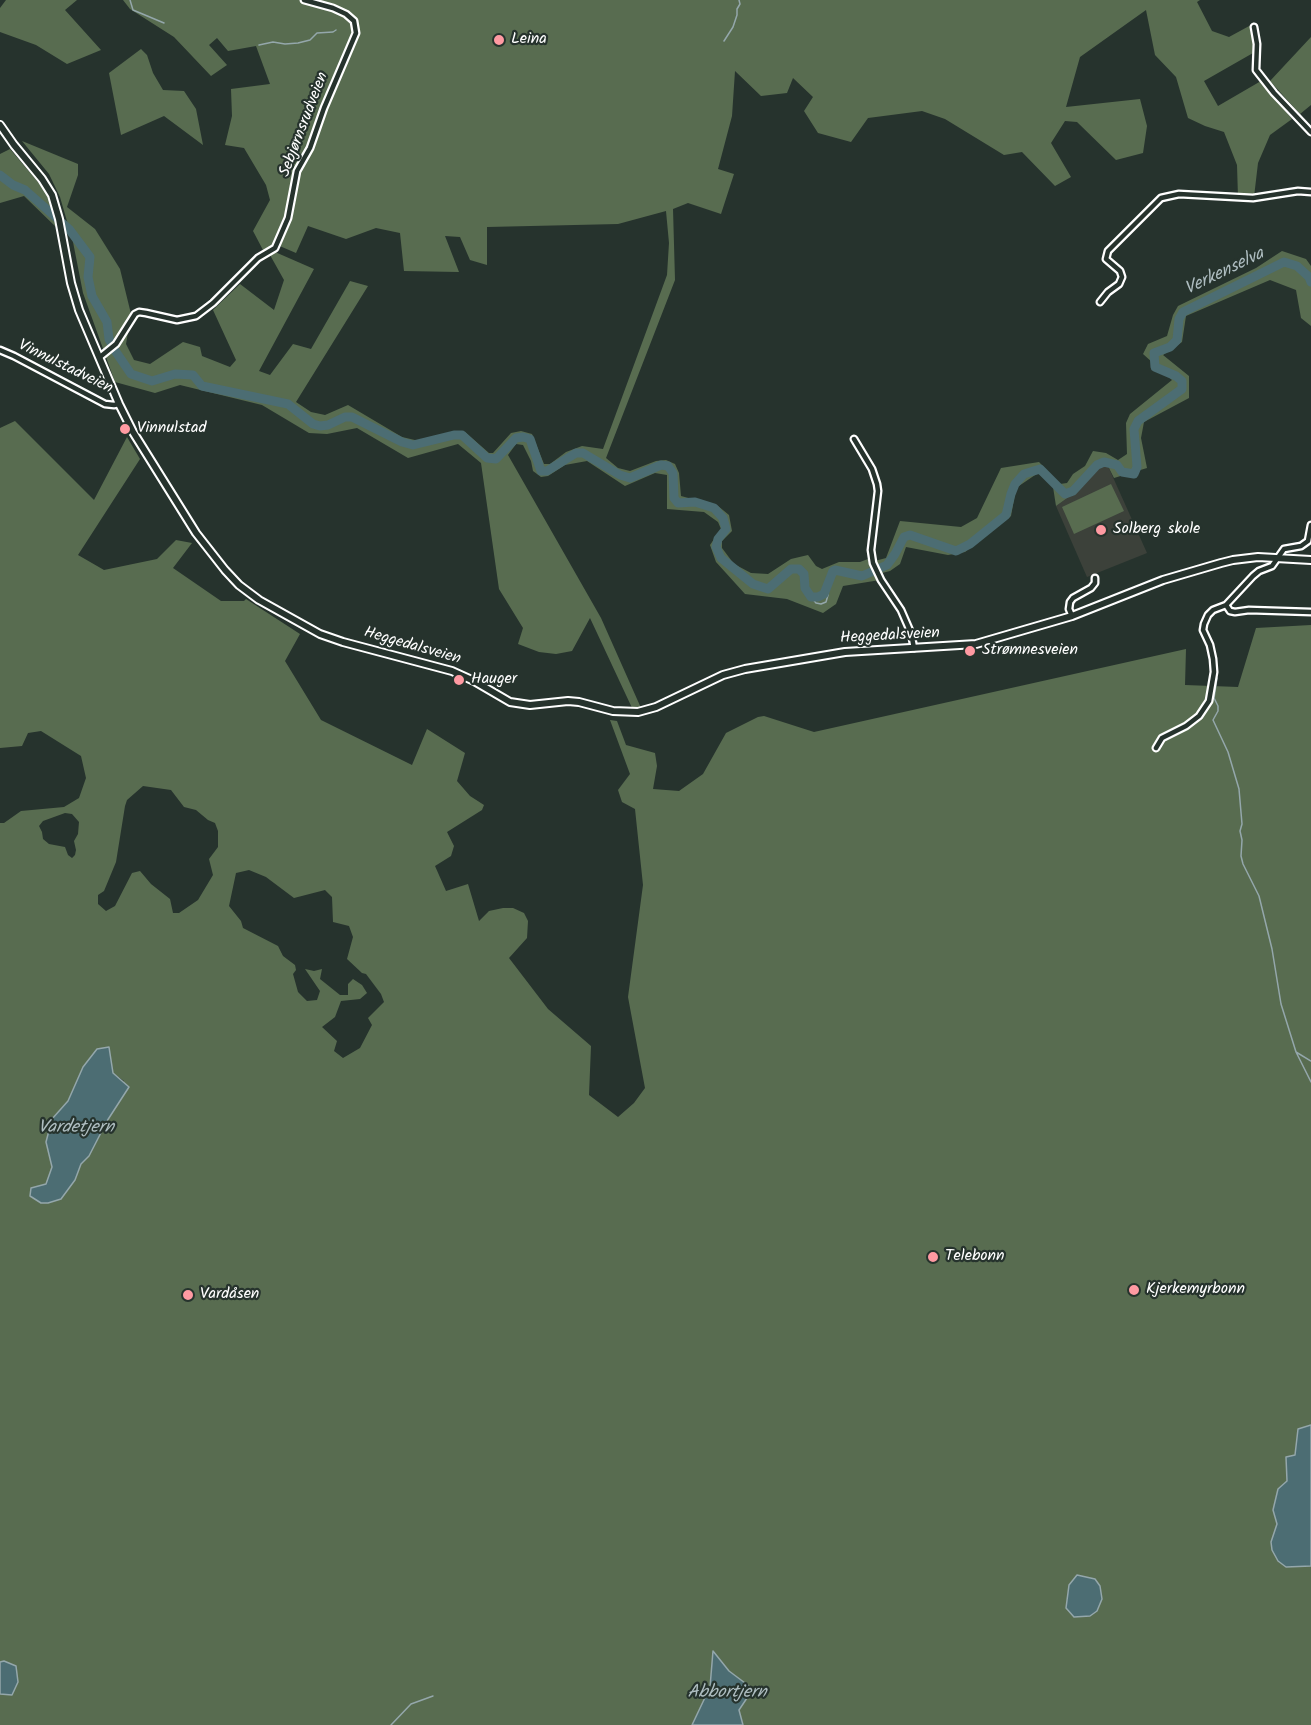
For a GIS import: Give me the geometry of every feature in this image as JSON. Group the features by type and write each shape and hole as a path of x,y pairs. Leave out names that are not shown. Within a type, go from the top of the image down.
{"main road":[{"name":"Heggedalsveien","path":"0,125 48,187 59,219 75,298 119,404 146,454 196,533 225,570 250,594 320,634 452,671 510,702 530,705 568,701 613,711 638,712 657,707 734,671 845,652 976,644 1072,616 1163,580 1209,566 1245,558 1311,560"}],"street":[{"name":"Sebjørnsrudveien","path":"100,357 116,344 131,318 139,312 177,320 196,316 213,303 258,258 275,248 290,212 297,171 310,148 324,108 356,33 354,21 346,14 304,0"},
{"path":"1254,27 1257,44 1256,70 1311,132"},
{"path":"1100,302 1119,284 1122,277 1120,271 1106,258 1108,250 1161,198 1179,194 1253,198 1298,191 1311,192"},
{"name":"Vinnulstadveien","path":"0,350 105,404 119,404"},
{"path":"854,439 872,469 877,484 871,550 876,571 901,610 911,633 914,648"},
{"path":"1156,748 1162,738 1186,726 1199,716 1209,701 1214,659 1203,630 1208,615 1213,610 1226,605 1259,571 1272,566 1284,549 1305,545 1310,537 1311,525"},
{"path":"1072,616 1069,609 1070,602 1091,588 1095,583 1095,578"},
{"path":"1226,605 1230,611 1235,612 1249,610 1311,612"}],"shaded area":[{"name":"Solberg skole","path":"1096,464 1107,464 1147,553 1087,577 1056,506 1077,491"}],"green space":[{"path":"6,0 77,0 65,10 101,50 67,64 36,45 0,32 0,8"},
{"path":"123,0 1200,0 1197,2 1212,31 1229,37 1251,25 1253,53 1204,81 1218,106 1261,81 1292,119 1270,135 1258,163 1254,197 1238,197 1237,165 1224,132 1188,118 1176,77 1155,55 1146,10 1080,57 1066,107 1140,99 1147,126 1143,153 1116,160 1077,122 1065,121 1051,143 1071,177 1055,186 1022,152 1004,155 945,119 922,111 868,118 851,142 818,133 804,111 813,97 793,78 787,93 761,96 735,71 732,116 718,169 734,174 721,214 688,203 673,209 675,280 606,458 618,468 630,471 656,461 666,460 675,464 679,473 681,496 718,506 729,515 732,531 722,541 722,548 734,564 751,573 768,574 791,559 808,555 816,566 822,569 839,562 860,562 868,559 880,580 843,586 836,604 823,613 787,599 745,594 716,562 710,545 721,529 718,522 704,512 667,509 667,475 655,473 625,486 587,461 565,465 548,476 541,477 533,471 523,445 516,444 508,455 601,618 641,708 633,710 590,618 572,651 556,654 539,652 518,644 523,628 499,589 481,463 458,444 408,458 357,428 327,434 309,433 262,405 180,385 155,393 115,382 83,293 73,242 60,197 49,174 22,141 78,164 78,175 67,207 95,229 120,269 131,314 126,344 134,360 150,364 183,342 200,347 202,356 230,367 236,360 213,310 240,284 274,310 284,280 270,255 275,252 314,269 259,371 270,375 293,344 311,349 350,281 368,286 296,402 311,412 325,415 348,405 402,437 419,441 455,431 465,432 489,453 493,453 511,433 521,431 532,434 544,464 550,464 566,452 582,446 603,449 667,275 669,243 666,211 618,224 487,227 487,265 470,260 460,237 445,236 459,272 404,271 400,233 376,228 346,239 308,226 296,253 275,244 263,250 253,231 270,200 266,185 244,148 225,145 232,116 231,89 270,84 256,46 228,51 217,38 209,45 227,65 211,76 174,37 130,9"},
{"path":"1311,37 1311,105 1300,114 1270,81"},
{"path":"141,49 147,55 153,73 163,90 184,91 196,109 203,145 164,116 121,135 109,73"},
{"path":"10,149 49,198 58,229 24,196 0,203 0,154"},
{"path":"1282,251 1306,259 1311,266 1311,326 1301,318 1296,290 1270,280 1186,316 1182,342 1163,355 1189,376 1189,398 1144,422 1141,438 1147,468 1114,478 1107,464 1096,464 1077,491 1056,506 1053,487 1038,473 1016,488 1011,516 965,552 948,555 906,547 900,564 890,571 878,574 871,562 886,558 900,521 961,527 977,518 1001,468 1039,462 1060,484 1067,483 1073,474 1085,466 1093,451 1106,453 1118,460 1127,454 1126,423 1130,414 1172,380 1143,354 1148,344 1167,336 1178,306 1256,268"},
{"path":"15,421 94,500 127,437 140,459 78,555 104,570 157,559 176,540 192,543 173,568 221,601 244,601 246,599 300,634 285,661 321,720 412,765 427,729 465,753 457,781 470,796 484,805 482,810 447,832 454,846 451,856 435,866 446,891 468,884 479,921 489,911 503,908 513,908 524,913 528,921 527,938 509,958 548,1009 591,1046 589,1095 618,1117 634,1103 645,1088 628,997 643,885 635,809 622,802 618,790 630,774 610,720 617,721 626,745 655,753 657,766 653,789 679,791 703,774 726,733 758,717 764,716 814,732 1186,649 1185,685 1238,687 1256,628 1311,625 1311,1425 1295,1455 1286,1457 1287,1481 1278,1489 1273,1510 1277,1524 1271,1542 1286,1567 1311,1566 1311,1725 743,1725 739,1710 752,1689 729,1671 713,1651 710,1687 692,1725 0,1725 0,823 4,823 21,811 64,807 79,798 86,778 81,756 41,731 28,733 22,746 0,748 0,428","holes":["143,786 171,790 184,807 196,810 215,823 218,831 218,847 209,859 213,875 198,900 179,913 173,913 170,899 151,884 140,871 132,873 115,906 106,911 98,904 98,895 104,891 116,862 127,800","65,813 72,814 79,822 78,834 74,841 76,850 72,858 65,847 49,844 43,839 39,826 43,821","249,870 266,877 294,898 325,890 332,897 333,922 349,926 353,937 347,959 366,974 381,994 384,1002 368,1018 372,1025 360,1048 343,1058 334,1051 337,1041 322,1027 335,1017 341,1001 360,999 367,993 362,985 353,979 348,984 348,995 340,995 320,979 322,969 314,971 305,969 320,991 317,1000 307,1001 298,992 293,974 296,970 295,965 283,956 278,946 243,928 241,921 229,906 236,873","83,1067 113,1073 124,1081 107,1121 89,1156 81,1164 75,1180 48,1203 41,1203 30,1196 31,1188 46,1184 52,1167 46,1142 52,1119 68,1101"]},
{"path":"1111,484 1124,511 1074,534 1062,507"}],"water":[{"name":"Vardetjern","path":"109,1047 113,1073 129,1087 107,1121 89,1156 81,1164 75,1180 61,1199 41,1203 30,1196 31,1188 46,1184 52,1167 46,1142 52,1119 68,1101 83,1067 97,1049"},
{"path":"1311,1425 1311,1566 1286,1567 1278,1561 1272,1550 1271,1542 1277,1524 1273,1510 1278,1489 1287,1481 1286,1457 1295,1455 1298,1429"},
{"path":"1077,1575 1095,1579 1100,1586 1102,1599 1097,1611 1090,1616 1074,1617 1066,1608 1069,1585"},
{"name":"Abbortjern","path":"713,1651 729,1671 753,1689 739,1710 743,1725 692,1725 710,1687"},
{"path":"4,1661 16,1666 18,1682 12,1695 0,1694 0,1662"}],"waterway":[{"path":"130,0 133,10 164,23"},
{"path":"724,41 733,27 740,4 739,0"},
{"path":"259,45 273,42 298,43 310,40 317,33 336,30"},
{"name":"Verkenselva","path":"0,175 13,185 25,190 69,229 90,257 88,277 92,296 107,322 109,339 131,374 152,381 175,374 193,375 202,386 288,404 313,424 328,425 345,417 352,417 402,442 413,445 462,435 487,458 496,459 516,438 523,437 530,439 541,471 547,471 576,453 583,453 620,475 630,478 661,465 668,466 673,473 674,498 678,503 695,502 714,508 723,518 726,529 718,539 716,547 721,558 753,584 768,589 791,569 799,569 804,574 805,588 811,597 824,594 835,570 862,576 887,565 904,537 910,535 956,551 970,544 1006,515 1015,484 1024,474 1040,469 1065,494 1073,491 1097,465 1104,462 1117,465 1122,472 1134,474 1137,467 1134,429 1138,421 1182,389 1182,381 1176,376 1155,367 1154,353 1170,347 1177,340 1179,319 1183,312 1284,262 1297,266 1311,282"},
{"path":"811,597 816,603 826,602 828,595 826,589"},
{"path":"1217,678 1214,698 1218,711 1213,720 1228,752 1239,789 1242,824 1241,856 1259,896 1272,949 1281,1004 1296,1052 1311,1082"},
{"path":"1296,1052 1311,1061"},
{"path":"391,1725 411,1704 433,1696"}],"place":[{"name":"Leina","path":"499,40"},
{"name":"Vinnulstad","path":"125,429"},
{"name":"Solberg skole","path":"1101,530"},
{"name":"Strømnesveien","path":"970,651"},
{"name":"Hauger","path":"459,680"},
{"name":"Telebonn","path":"933,1257"},
{"name":"Kjerkemyrbonn","path":"1134,1290"},
{"name":"Vardåsen","path":"188,1295"}]}
